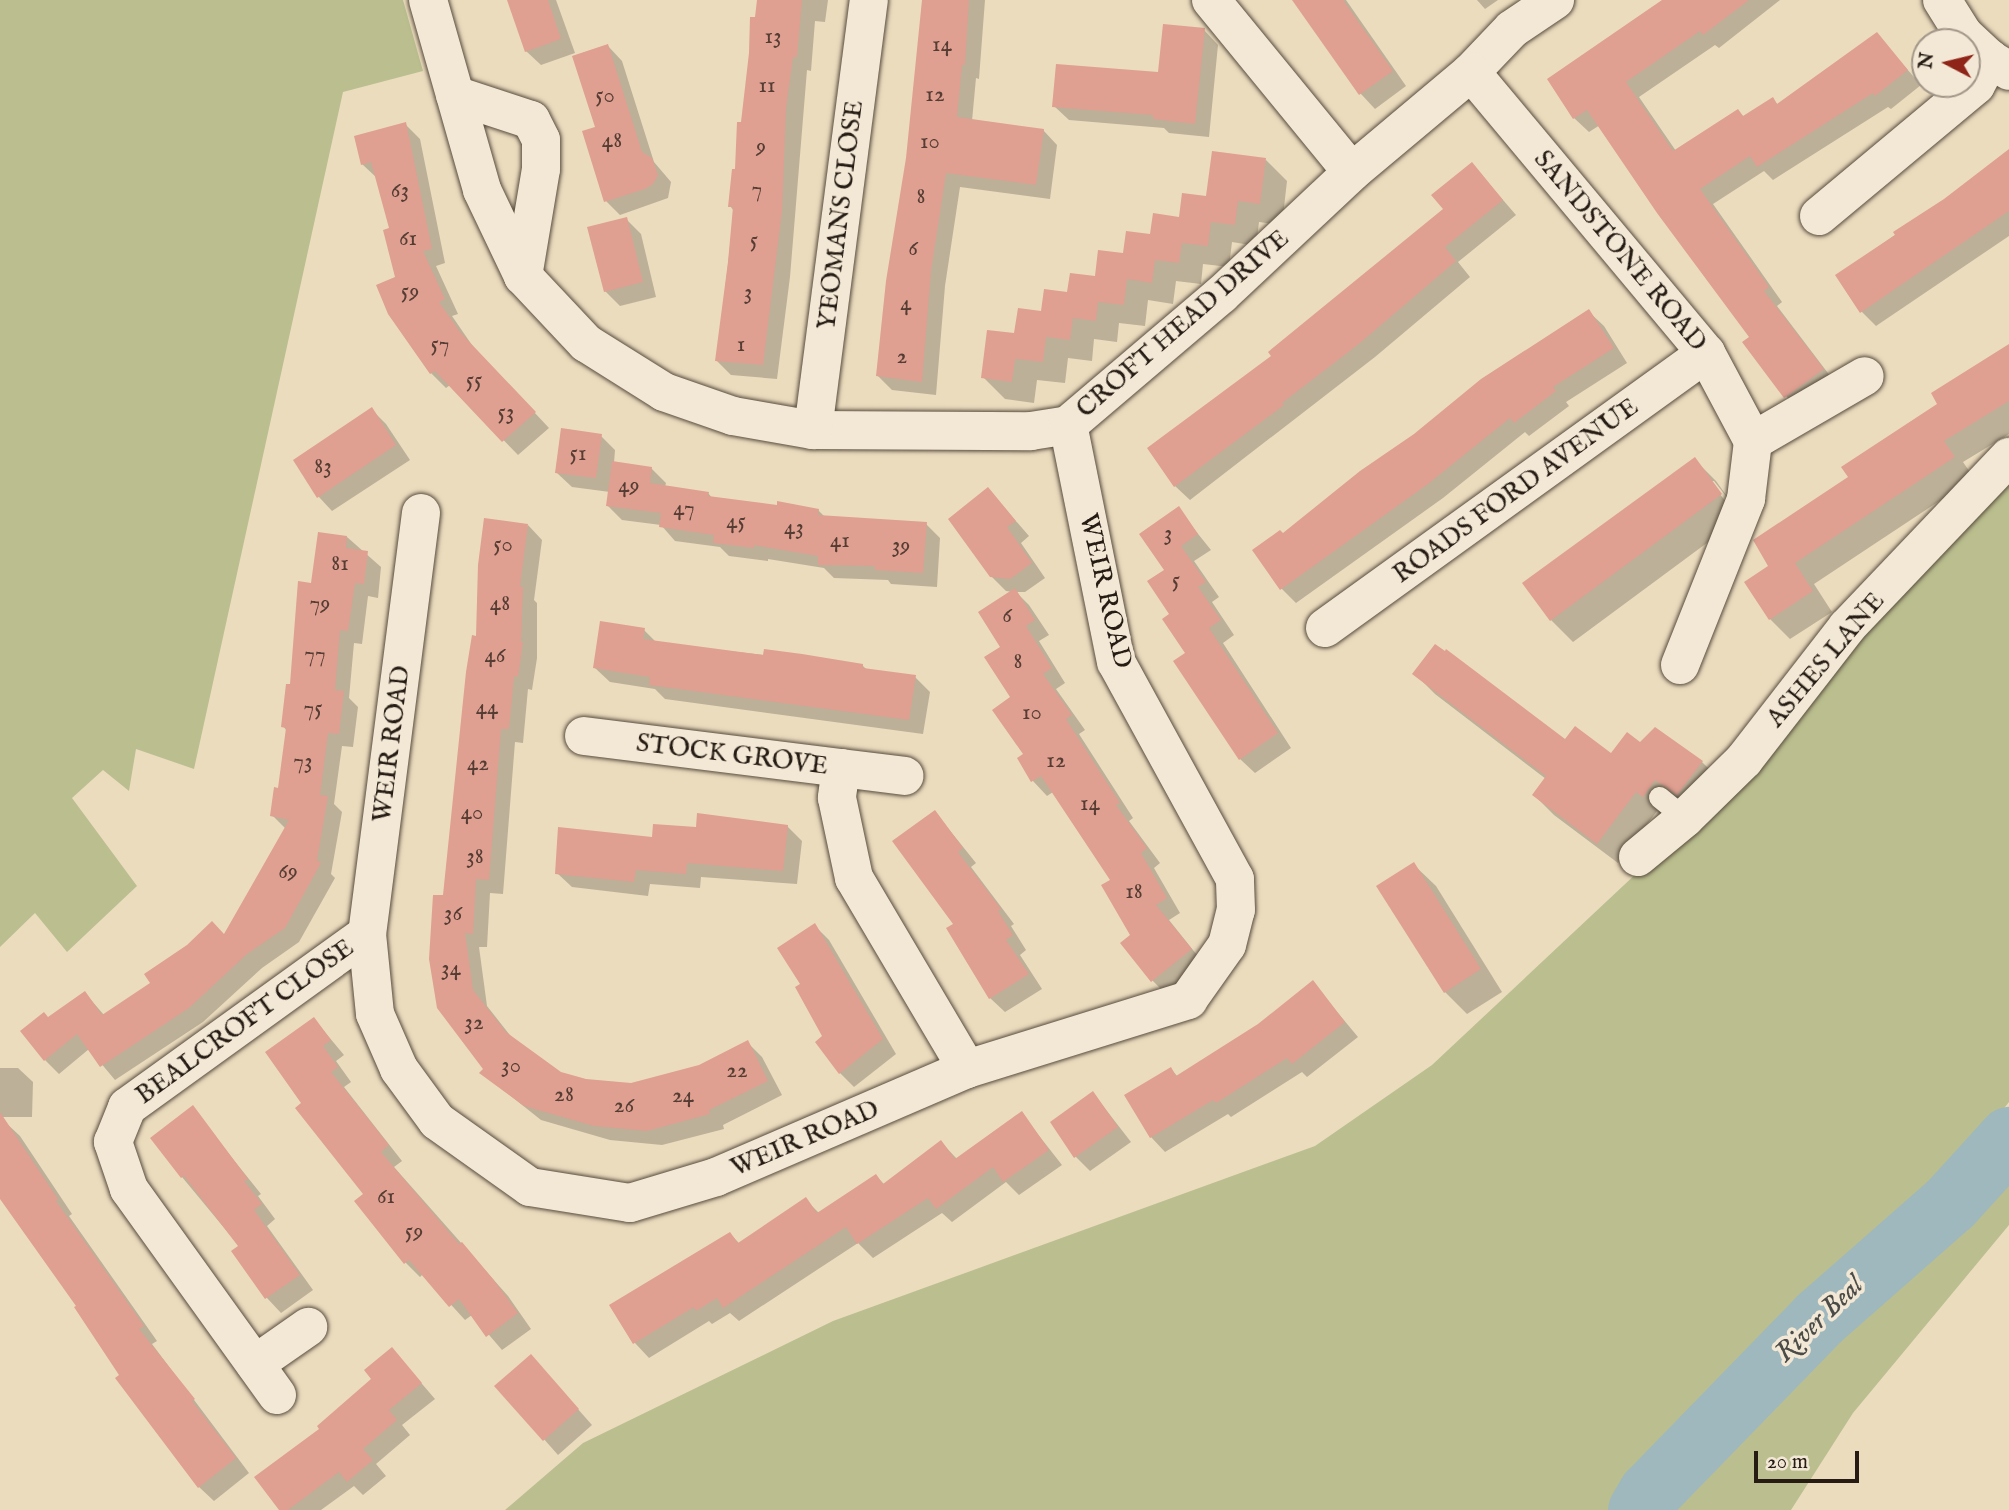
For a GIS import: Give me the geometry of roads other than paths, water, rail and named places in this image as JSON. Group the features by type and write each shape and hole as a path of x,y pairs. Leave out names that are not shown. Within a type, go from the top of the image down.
{"street":[{"name":"CROFT HEAD DRIVE","path":"428,0 482,190 523,276 586,343 664,392 733,416 813,430 1031,431 1068,425 1221,295 1352,172 1471,72 1512,29 1555,0"},
{"name":"YEOMANS CLOSE","path":"813,430 869,0"},
{"path":"1211,0 1352,172"},
{"path":"1819,216 1999,65 1964,34 1942,0"},
{"name":"SANDSTONE ROAD","path":"1471,72 1706,353 1753,442"},
{"path":"456,95 531,120 541,140 541,169 523,276"},
{"name":"ROADS FORD AVENUE","path":"1325,628 1706,353"},
{"path":"1680,665 1746,499 1753,442 1865,376"},
{"name":"WEIR ROAD","path":"421,513 367,934 375,1014 399,1069 437,1121 530,1187 630,1202 716,1177 967,1069 1188,1000 1227,945 1236,910 1235,880 1116,662 1068,425"},
{"name":"ASHES LANE","path":"1638,857 1672,808 1744,760 1847,627 2009,457"},
{"name":"STOCK GROVE","path":"584,736 841,768 837,798 854,877 967,1069"},
{"path":"841,768 905,776"},
{"name":"BEALCROFT CLOSE","path":"278,1395 128,1188 113,1142 127,1107 367,934"},
{"path":"255,1364 308,1327"}],"waterway":[{"name":"River Beal","path":"1639,1510 1649,1493 1819,1318 1950,1203 2009,1138"}]}
